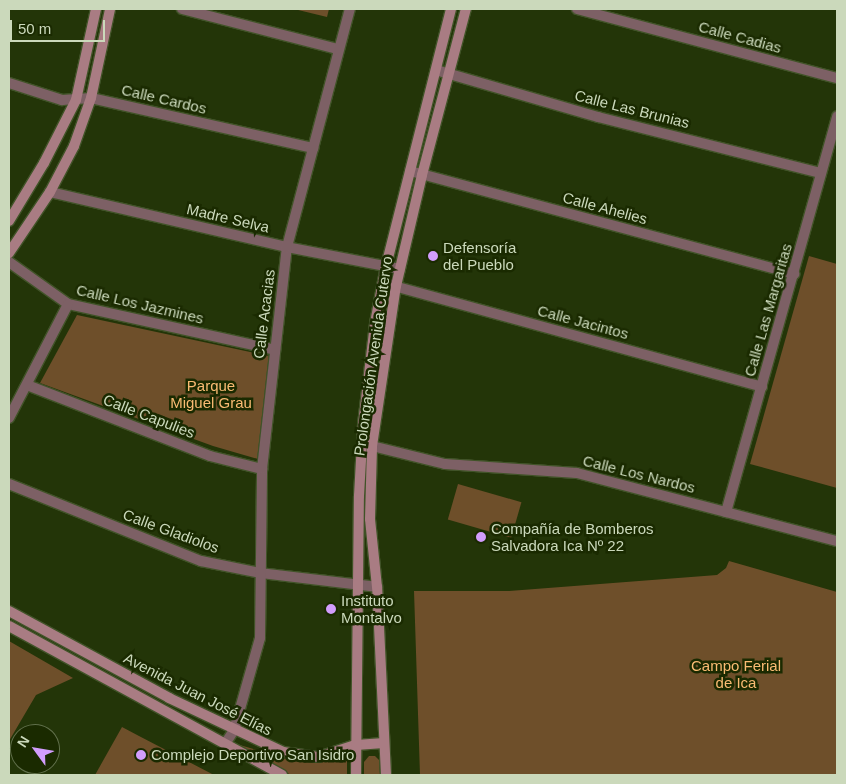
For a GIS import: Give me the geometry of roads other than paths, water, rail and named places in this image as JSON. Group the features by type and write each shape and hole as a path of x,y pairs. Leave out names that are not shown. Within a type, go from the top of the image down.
{"street":[{"path":"9,221 44,163 76,100 96,9"},
{"path":"9,253 50,192 74,146 91,98 110,9"},
{"path":"182,9 338,49"},
{"name":"Calle Acacias","path":"225,744 234,730 260,638 262,469 287,247 350,9"},
{"name":"Prolongación Avenida Cutervo","path":"356,775 359,584 358,496 363,424 375,323 386,266 451,9"},
{"name":"Prolongación Avenida Cutervo","path":"386,775 377,587 370,519 372,446 396,286 422,175 466,9"},
{"name":"Calle Cadias","path":"577,9 837,78"},
{"name":"Calle Las Brunias","path":"436,70 598,117 821,173"},
{"name":"Calle Cardos","path":"9,83 62,100 91,98 313,148"},
{"name":"Calle Las Margaritas","path":"726,512 837,116"},
{"name":"Calle Ahelies","path":"410,171 794,274"},
{"name":"Madre Selva","path":"50,192 287,247 400,269"},
{"name":"Calle Los Jazmines","path":"9,262 68,304 275,350"},
{"name":"Calle Jacintos","path":"383,283 762,386"},
{"path":"9,418 68,304"},
{"name":"Calle Capulies","path":"27,384 202,453 262,469"},
{"name":"Calle Los Nardos","path":"372,446 445,464 576,473 837,541"},
{"name":"Calle Gladiolos","path":"9,484 201,561 260,573 377,587"},
{"name":"Avenida Juan José Elías","path":"9,611 169,698 267,746 299,755 318,757 356,744 384,743"},
{"name":"Avenida Juan José Elías","path":"9,626 282,775"}],"place":[{"name":"Defensoría del Pueblo","path":"433,256"},
{"name":"Compañía de Bomberos Salvadora Ica Nº 22","path":"481,537"},
{"name":"Instituto Montalvo","path":"331,609"},
{"name":"Complejo Deportivo San Isidro","path":"141,755"}],"park label":[{"name":"Parque Miguel Grau","path":"211,394"},
{"name":"Campo Ferial de Ica","path":"736,674"}]}
